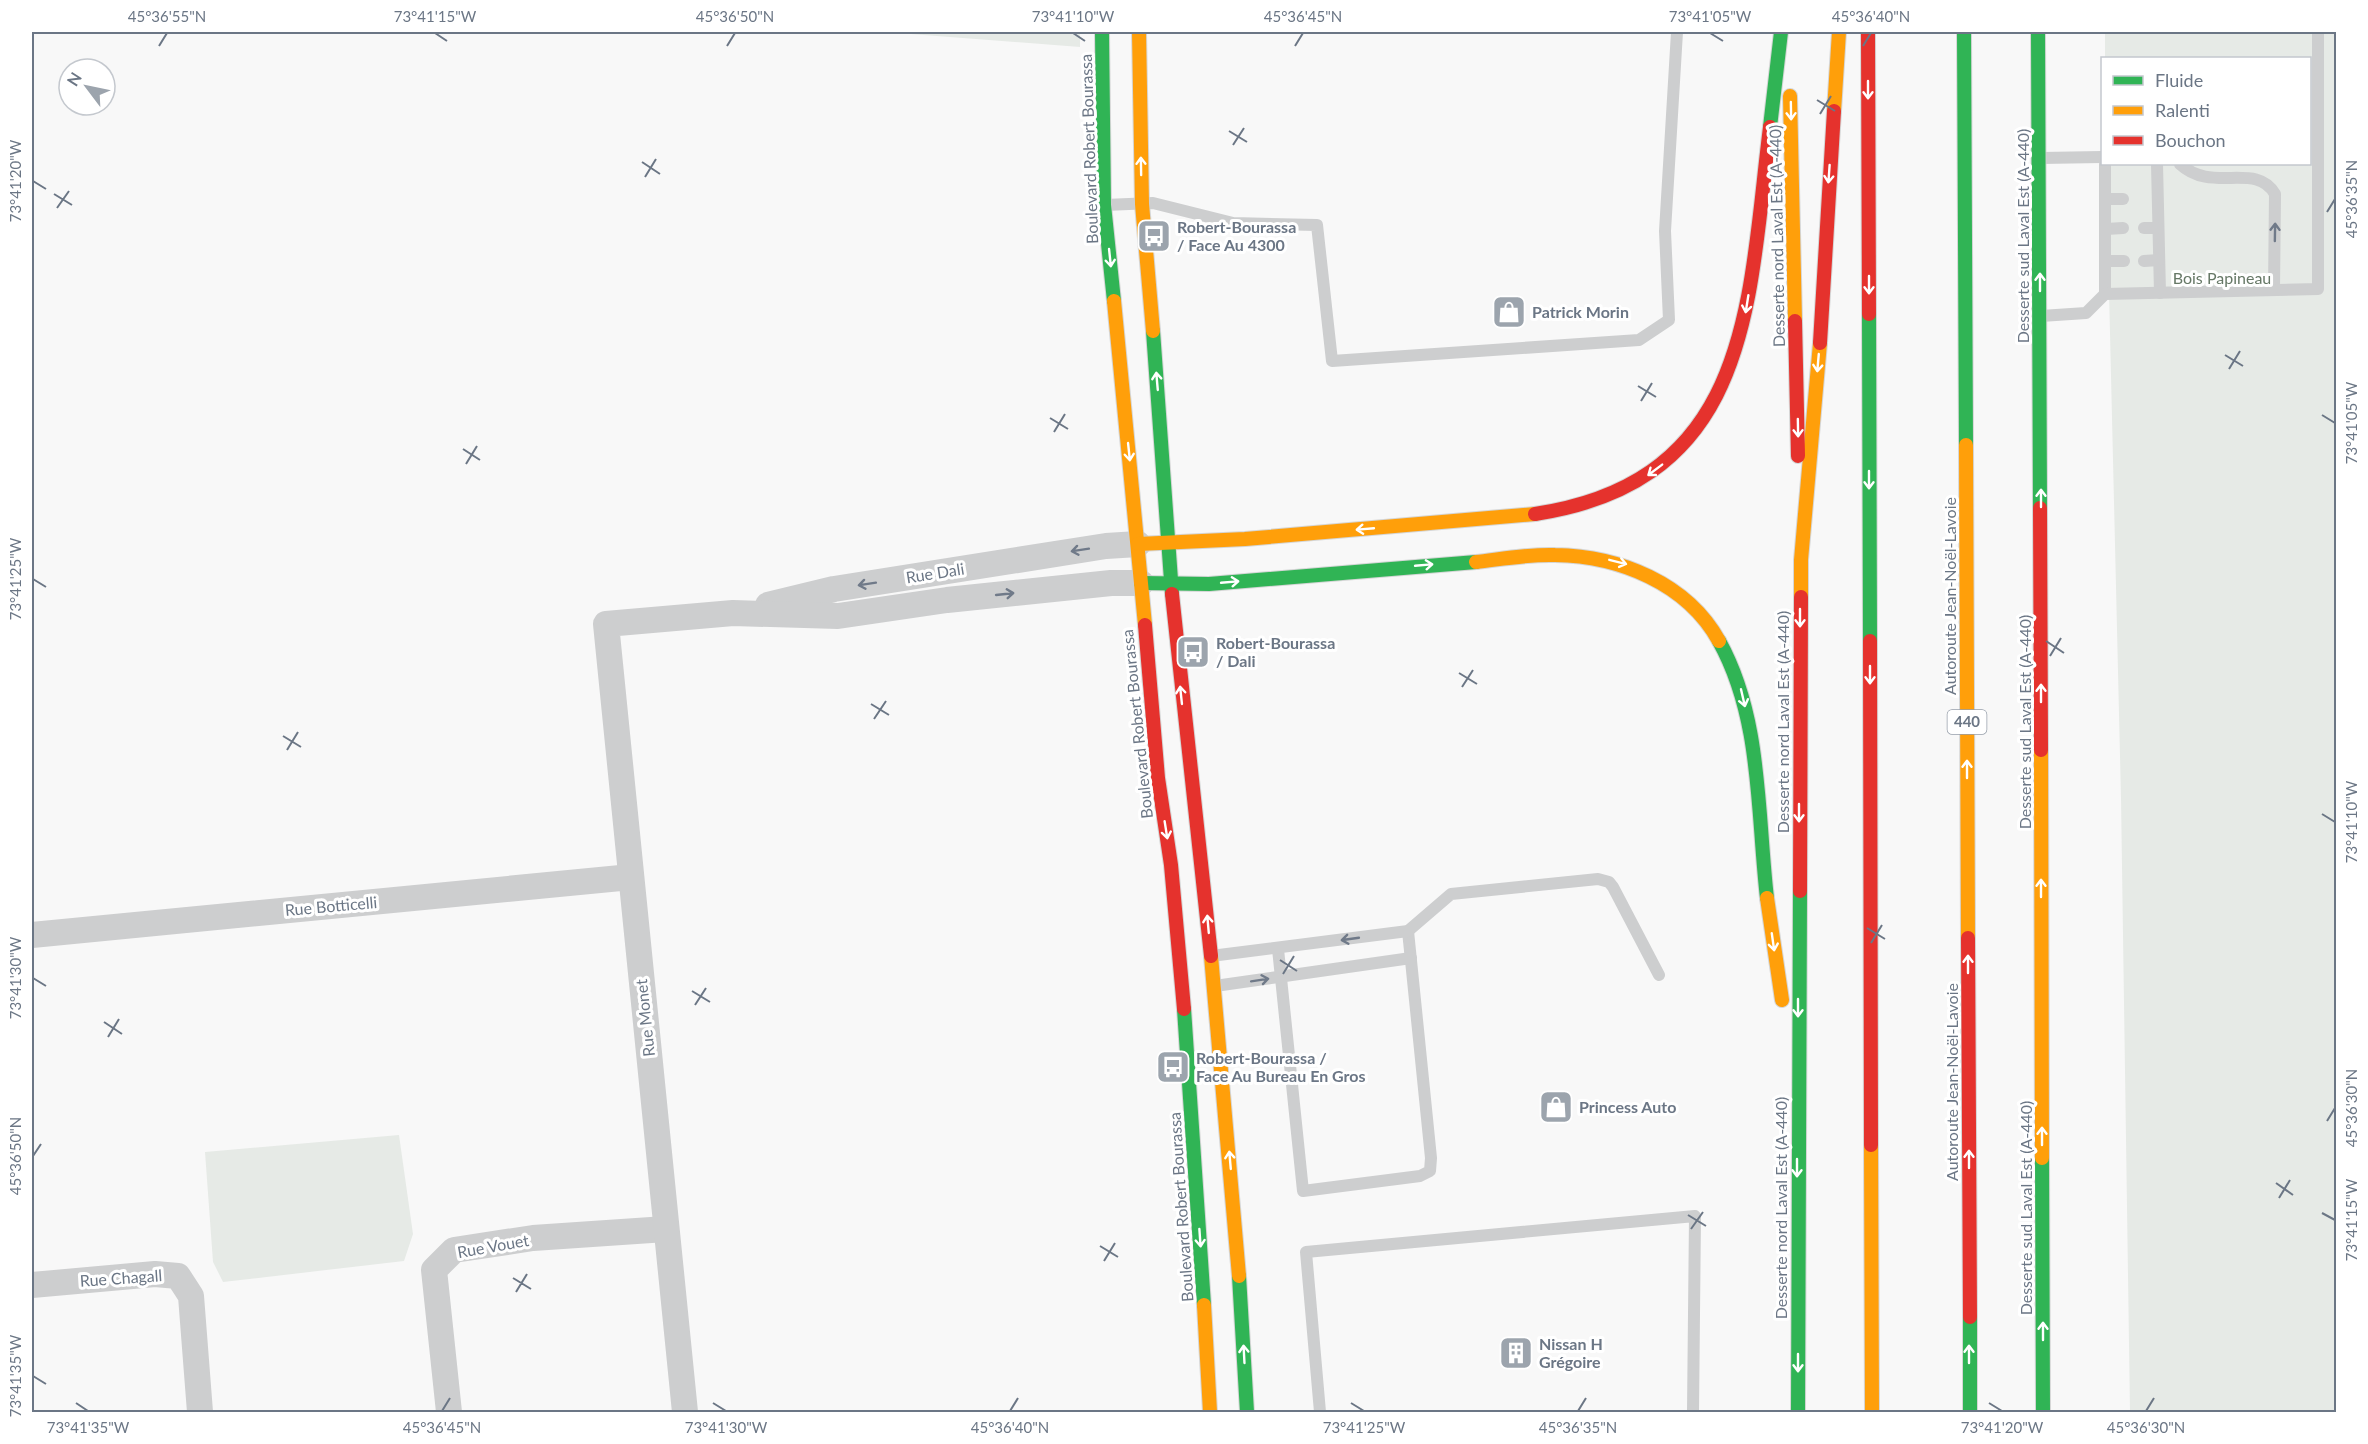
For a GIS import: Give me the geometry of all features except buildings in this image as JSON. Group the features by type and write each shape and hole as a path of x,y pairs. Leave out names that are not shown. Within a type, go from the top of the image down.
{"main road":[{"name":"Boulevard Robert Bourassa","path":"1102,32 1104,205 1138,544 1158,778 1171,865 1195,958 1198,989 1202,1256 1210,1413"},
{"name":"Boulevard Robert Bourassa","path":"1139,32 1142,204 1186,742 1199,833 1195,958 1198,989 1235,1211 1246,1413"},
{"path":"1138,544 1220,543 1556,510 1596,500 1628,487 1667,460 1692,435 1712,405 1729,371 1742,332 1753,269 1781,32"},
{"name":"Desserte nord Laval Est (A-440)","path":"1789,32 1801,560 1797,1110 1798,1413"},
{"path":"1801,560 1823,305 1839,32"},
{"path":"1868,32 1872,1413"},
{"name":"Autoroute Jean-Noël-Lavoie","path":"1964,32 1970,1413"},
{"name":"Desserte sud Laval Est (A-440)","path":"2038,32 2043,1390 2041,1413"},
{"path":"1141,584 1209,584 1555,555 1596,558 1625,564 1642,570 1669,585 1700,611 1712,627 1723,644 1739,681 1753,753 1765,884 1797,1110"}],"street":[{"name":"Rue Dali","path":"733,613 834,590 1106,546 1138,544"},
{"name":"Rue Dali","path":"606,624 733,613 838,616 947,600 1111,583 1141,584"},
{"name":"Rue Monet","path":"606,624 685,1413"},
{"name":"Rue Botticelli","path":"32,935 631,877"},
{"name":"Rue Vouet","path":"449,1413 434,1270 454,1250 533,1238 666,1229"},
{"name":"Rue Chagall","path":"32,1285 155,1274 178,1276 191,1296 200,1413"}],"lane":[{"path":"1104,205 1153,202 1233,223 1317,225 1332,361 1639,340 1670,320 1665,231 1677,32"},
{"path":"2105,294 2318,290 2314,155 2318,32"},
{"path":"2039,158 2101,157"},
{"path":"2040,316 2086,313 2105,294 2105,165"},
{"path":"2157,165 2160,293"},
{"path":"2181,165 2189,172 2203,178 2253,178 2263,180 2271,187 2275,194 2274,290"},
{"path":"2105,199 2123,199"},
{"path":"2144,199 2158,199"},
{"path":"2106,229 2123,228"},
{"path":"2144,228 2158,228"},
{"path":"2144,261 2159,260"},
{"path":"2106,261 2124,261"},
{"path":"1195,958 1408,931 1451,894 1605,881 1613,887 1659,975"},
{"path":"1278,949 1303,1191 1420,1176 1430,1171 1431,1158 1408,931"},
{"path":"1198,989 1411,958"},
{"path":"1320,1413 1306,1252 1695,1216 1693,1413"}],"green space":[{"path":"885,32 1080,32 1080,47"},
{"name":"Bois Papineau","path":"2105,32 2336,32 2336,1412 2130,1412 2121,798 2106,165 2311,165 2311,57 2105,57"},
{"path":"399,1135 413,1234 404,1261 223,1282 213,1262 205,1152"}],"traffic: fast":[{"path":"1102,32 1104,205 1114,301"},
{"path":"1770,127 1781,32"},
{"path":"1964,32 1966,445"},
{"path":"2038,32 2040,508"},
{"path":"1869,314 1870,641"},
{"path":"1153,331 1172,594"},
{"path":"1141,583 1209,584 1476,562"},
{"path":"1719,641 1733,671 1750,733 1759,799 1767,898"},
{"path":"1798,1412 1800,891"},
{"path":"1184,1009 1204,1305"},
{"path":"2042,1158 2043,1412"},
{"path":"1239,1276 1247,1412"},
{"path":"1970,1317 1970,1412"}],"traffic: slow":[{"path":"1139,32 1142,204 1153,331"},
{"path":"1834,111 1839,32"},
{"path":"1790,96 1795,321"},
{"path":"1114,301 1145,625"},
{"path":"1801,597 1801,560 1820,343"},
{"path":"1966,445 1968,938"},
{"path":"1138,544 1245,539 1535,514"},
{"path":"1476,562 1555,555 1579,557 1627,567 1670,589 1689,603 1719,641"},
{"path":"2041,750 2042,1158"},
{"path":"1767,898 1782,1000"},
{"path":"1211,956 1239,1276"},
{"path":"1871,1145 1872,1412"},
{"path":"1204,1305 1210,1412"}],"traffic: jam":[{"path":"1868,32 1869,314"},
{"path":"1820,343 1834,111"},
{"path":"1535,514 1607,495 1661,464 1699,423 1726,374 1743,318 1755,257 1770,127"},
{"path":"1795,321 1798,456"},
{"path":"2040,508 2041,750"},
{"path":"1172,594 1211,956"},
{"path":"1800,891 1801,597"},
{"path":"1145,625 1158,778 1171,865 1184,1009"},
{"path":"1870,641 1871,1145"},
{"path":"1968,938 1970,1317"}],"place":[{"name":"Robert-Bourassa / Face Au 4300","path":"1154,236"},
{"name":"Patrick Morin","path":"1509,312"},
{"name":"Robert-Bourassa / Dali","path":"1193,652"},
{"name":"Robert-Bourassa / Face Au Bureau En Gros","path":"1173,1067"},
{"name":"Princess Auto","path":"1556,1107"},
{"name":"Nissan H Grégoire","path":"1516,1353"}]}
